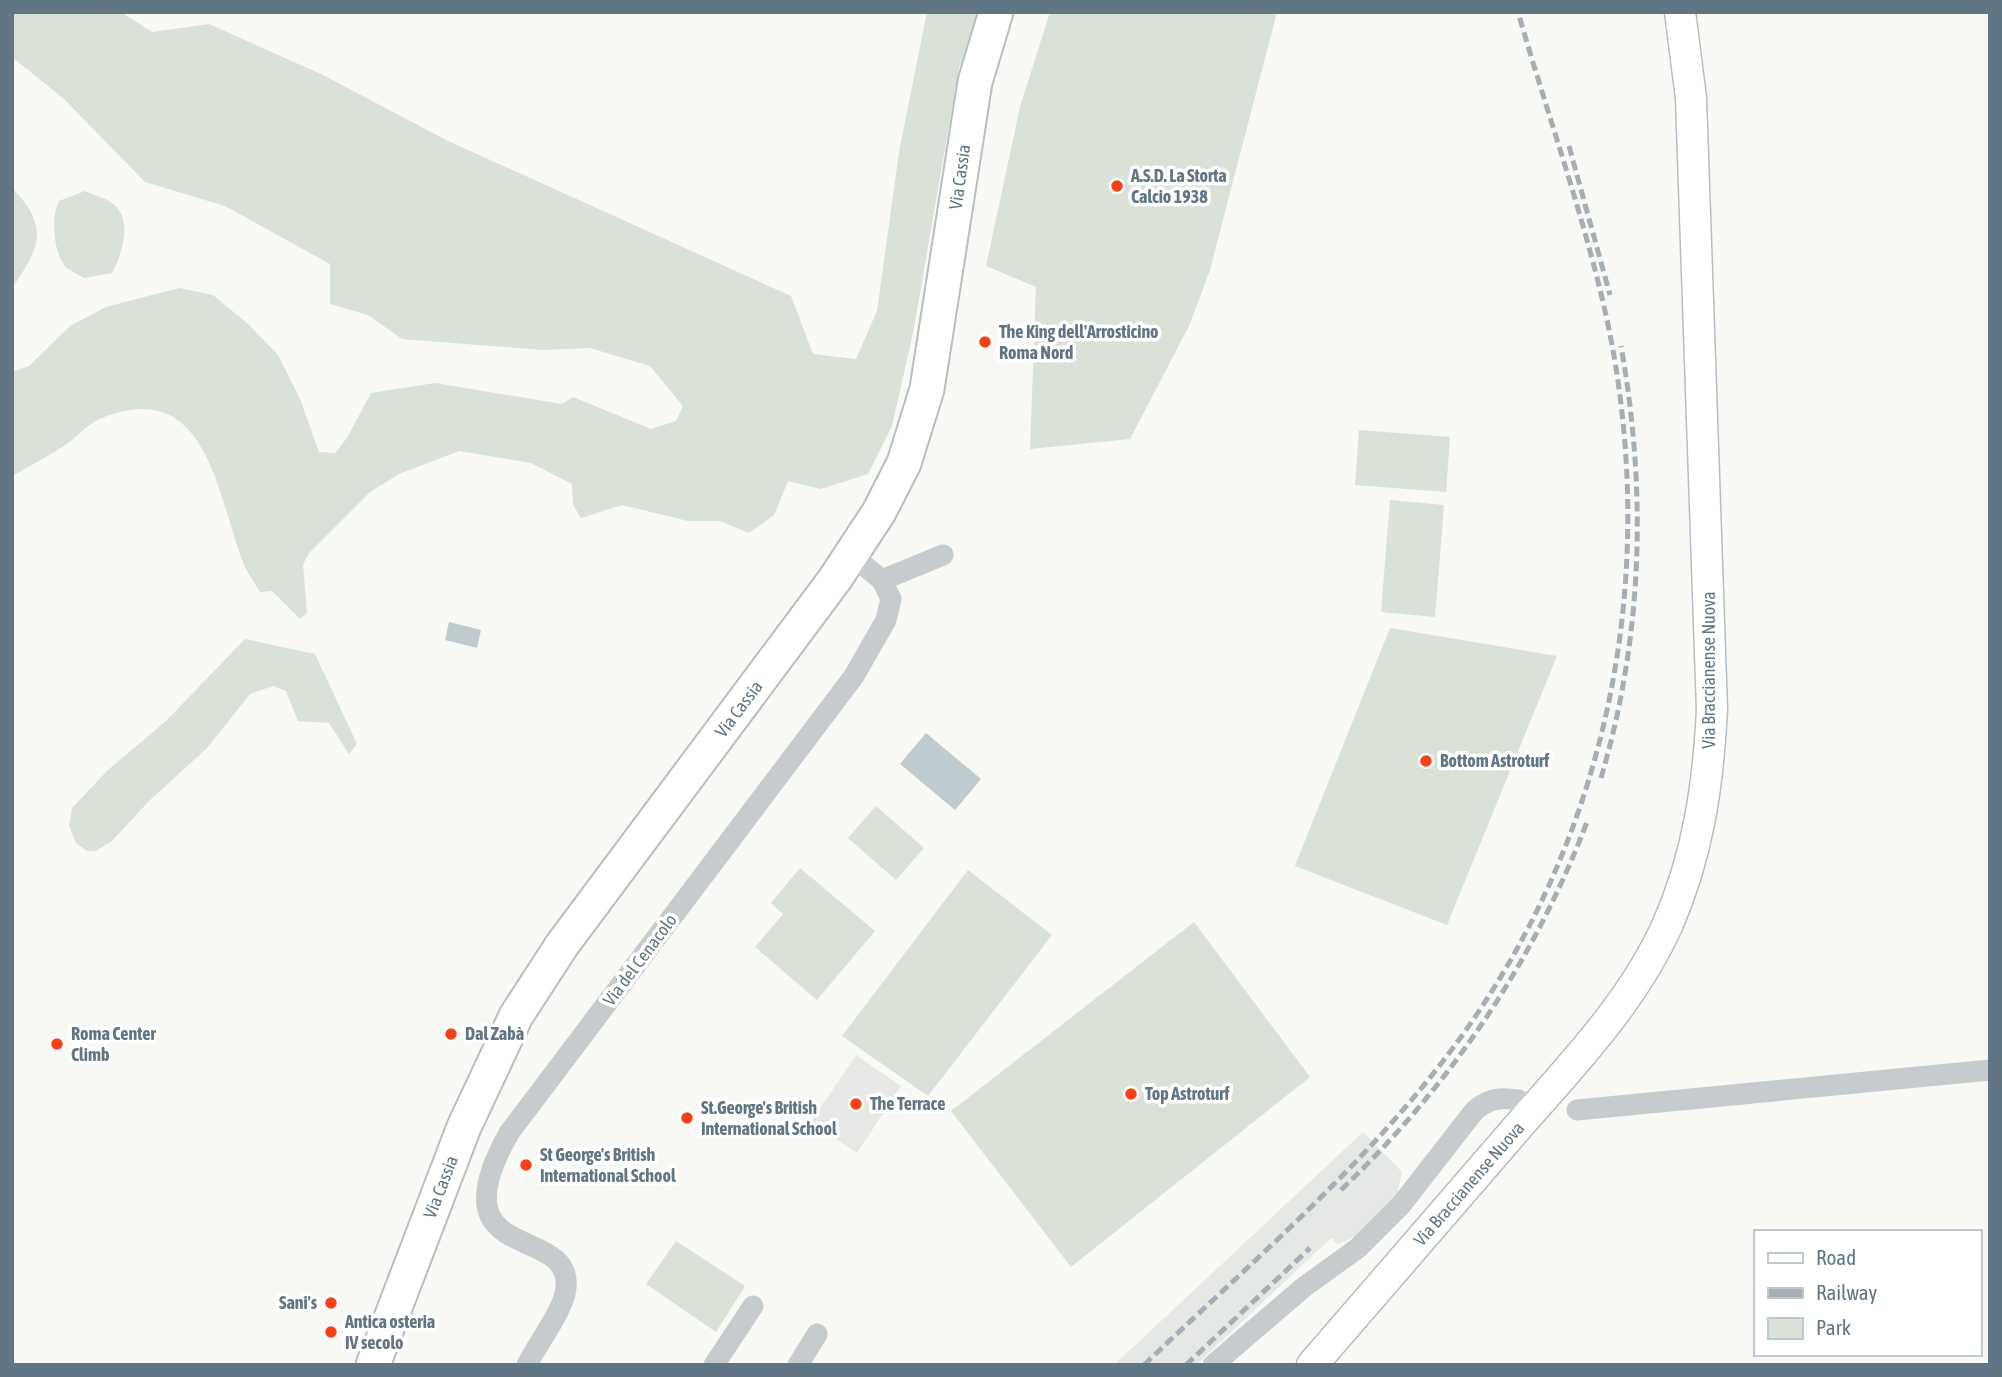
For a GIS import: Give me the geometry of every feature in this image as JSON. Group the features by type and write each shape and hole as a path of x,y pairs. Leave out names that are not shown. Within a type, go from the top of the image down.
{"main road":[{"name":"Via Cassia","path":"373,1365 464,1127 500,1046 526,999 562,945 851,555 879,512 904,463 921,415 975,82 996,12"},
{"name":"Via Braccianense Nuova","path":"1312,1365 1598,1033 1642,971 1666,928 1699,833 1709,772 1712,710 1696,206 1691,98 1680,12"}],"street":[{"path":"851,555 882,580 943,555"},
{"name":"Via del Cenacolo","path":"527,1365 566,1287 564,1270 543,1251 497,1229 492,1221 485,1196 496,1156 517,1123 854,676 891,610 889,589 882,580"},
{"path":"1577,1110 1990,1070"},
{"path":"1213,1365 1304,1287 1358,1248 1401,1205 1475,1110 1486,1100 1503,1097 1520,1100"},
{"path":"714,1365 753,1306"},
{"path":"798,1365 817,1335"}],"shaded area":[{"path":"449,622 481,630 477,648 445,640"},
{"path":"926,733 981,779 955,810 900,764"},
{"name":"The Terrace","path":"856,1055 901,1086 857,1153 811,1122"},
{"path":"1363,1132 1402,1172 1395,1204 1360,1243 1353,1237 1338,1244 1331,1238 1196,1365 1114,1365"}],"green space":[{"path":"12,12 121,12 152,32 209,24 323,75 446,140 791,296 813,354 856,359 877,311 899,152 927,12 987,12 959,68 913,333 892,426 868,474 821,489 788,481 774,515 749,533 720,521 688,521 622,505 581,518 573,505 572,484 531,463 459,451 399,474 370,492 309,553 303,565 307,613 300,619 272,591 260,592 244,565 203,449 186,427 165,413 137,409 102,418 64,446 12,476 12,372 29,366 70,326 106,307 179,288 213,295 248,324 278,355 300,399 319,452 335,453 347,438 371,393 435,383 562,404 573,397 651,429 676,421 683,406 650,366 590,348 543,350 402,339 368,315 330,304 330,264 225,206 145,182 64,99 12,57"},
{"name":"A.S.D. La Storta Calcio 1938","path":"1050,12 1277,12 1210,270 1189,326 1130,439 1030,449 1036,287 986,266 1020,107"},
{"path":"12,188 32,214 37,238 29,261 12,288"},
{"path":"85,191 112,203 119,210 123,218 124,237 112,273 84,278 67,268 61,260 54,224 59,201"},
{"path":"1359,430 1450,437 1446,492 1355,485"},
{"path":"1390,500 1444,505 1435,617 1381,612"},
{"name":"Bottom Astroturf","path":"1390,628 1557,656 1447,925 1295,866"},
{"path":"245,639 315,654 357,744 349,754 329,723 298,721 286,691 273,686 250,694 207,748 148,802 112,841 96,851 87,851 76,843 69,825 72,808 108,770 166,721"},
{"path":"876,806 924,848 896,880 848,838"},
{"path":"800,868 875,931 817,1000 755,947 783,914 771,903"},
{"path":"968,870 1052,935 928,1096 842,1036"},
{"name":"Top Astroturf","path":"1194,922 1310,1077 1071,1267 951,1111"},
{"path":"676,1241 745,1286 716,1332 646,1284"}],"railway":[{"path":"1144,1365 1332,1186 1403,1110 1436,1070 1494,987 1542,899 1580,807 1606,712 1623,615 1628,516 1622,415 1597,277 1518,12"},
{"path":"1569,146 1610,295"},
{"path":"1601,778 1626,671 1637,563 1635,455 1621,346"},
{"path":"1341,1190 1418,1108 1485,1020 1541,924 1587,822"},
{"path":"1186,1365 1310,1248"}],"place":[{"name":"A.S.D. La Storta Calcio 1938","path":"1117,186"},
{"name":"The King dell'Arrosticino Roma Nord","path":"985,342"},
{"name":"Bottom Astroturf","path":"1426,761"},
{"name":"Dal Zabà","path":"451,1034"},
{"name":"Roma Center Climb","path":"57,1044"},
{"name":"Top Astroturf","path":"1131,1094"},
{"name":"The Terrace","path":"856,1104"},
{"name":"St.George's British International School","path":"687,1118"},
{"name":"St George's British International School","path":"526,1165"},
{"name":"Sani's","path":"331,1303"},
{"name":"Antica osteria IV secolo","path":"331,1332"}]}
